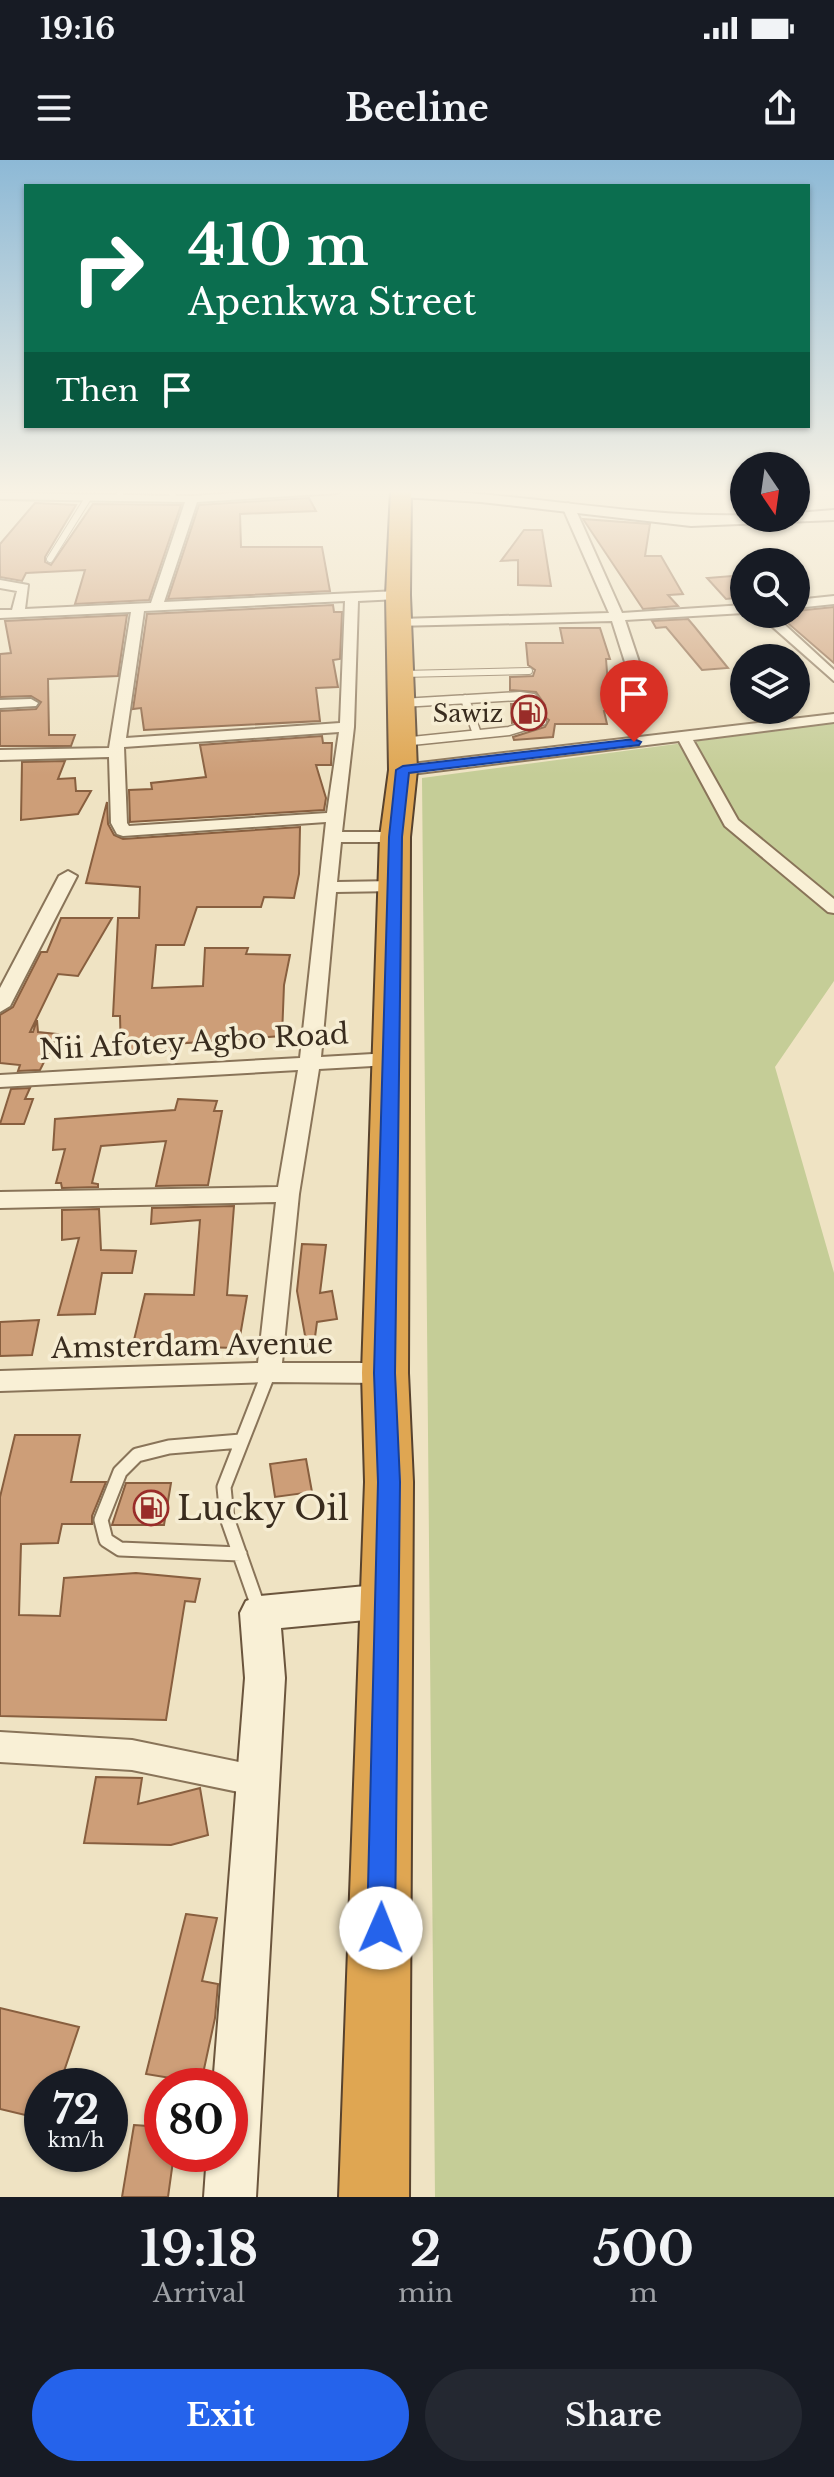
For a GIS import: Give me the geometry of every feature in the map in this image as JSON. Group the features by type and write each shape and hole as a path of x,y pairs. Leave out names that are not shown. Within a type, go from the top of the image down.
{"highway":[{"path":"374,2197 389,1482 385,1373 390,1059 401,722 399,585"}],"street":[{"path":"6,585 24,588 17,614"},
{"path":"156,608 164,585"},
{"path":"603,585 632,662"},
{"path":"269,1372 288,1194 310,1062 330,887 332,837 347,727 352,597"},
{"path":"0,614 352,597 398,609 617,617 730,610"},
{"path":"810,603 834,600"},
{"path":"138,609 116,748 119,823 123,831 335,817"},
{"path":"780,628 834,677"},
{"path":"0,704 31,703"},
{"path":"401,722 684,737 834,718"},
{"path":"0,755 347,727"},
{"path":"684,737 731,823 834,908"},
{"path":"332,837 395,837"},
{"path":"0,1006 68,876"},
{"path":"330,887 395,886"},
{"name":"Nii Afotey Agbo Road","path":"0,1081 390,1059"},
{"path":"0,1200 288,1194"},
{"name":"Amsterdam Avenue","path":"0,1381 269,1372 385,1373"},
{"path":"230,2197 265,1678 260,1613 387,1601"},
{"path":"0,1747 132,1755 258,1781"}],"lane":[{"path":"401,722 529,671"},
{"path":"401,722 465,699 520,696 533,698 538,705"},
{"path":"465,699 477,734"},
{"path":"401,722 477,734 526,728 542,721"},
{"path":"260,1613 227,1518 224,1487 269,1372"},
{"path":"240,1554 120,1549 106,1540 101,1520 120,1472 137,1455 169,1447 241,1441"}],"green space":[{"path":"834,723 834,981 775,1067 834,1273 834,2197 435,2197 422,778"}],"building":[{"path":"81,585 154,585 149,600 75,604"},
{"path":"173,585 329,585 330,591 168,599"},
{"path":"627,585 678,585 683,594 668,595 678,606 643,609"},
{"path":"713,585 730,585 730,599 726,599"},
{"path":"333,605 334,612 342,612 340,659 333,660 338,687 316,688 320,721 144,730 141,708 133,709 147,614"},
{"path":"834,607 834,663 794,628 810,628 810,610"},
{"path":"127,615 118,676 48,679 49,735 75,735 71,746 0,746 0,711 36,709 41,702 31,696 0,697 0,654 11,653 5,621"},
{"path":"688,619 728,668 702,670 666,627 656,628 652,621"},
{"path":"560,628 600,628 610,659 606,659 610,710 604,711 607,724 555,724 553,737 514,740 513,737 545,727 549,720 541,714 512,723 511,704 529,704 538,712 545,705 536,692 510,690 510,677 533,676 535,670 528,665 526,643 563,643"},
{"path":"322,736 323,743 332,743 331,765 316,765 326,798 324,810 130,822 129,790 152,789 151,783 206,777 200,745"},
{"path":"65,761 58,779 75,778 76,791 91,791 78,814 21,820 22,762"},
{"path":"107,802 108,824 114,835 123,839 300,827 299,874 294,898 264,897 261,907 197,907 184,945 156,945 152,988 203,986 205,948 248,948 246,954 290,955 284,985 282,1036 174,1044 175,1050 121,1055 120,1016 113,1016 118,918 139,918 140,887 86,883"},
{"path":"61,918 112,918 78,976 58,974 30,1032 33,1032 37,1020 38,1032 58,1034 40,1070 18,1071 20,1065 0,1063 0,1015 13,1007 41,952 47,952"},
{"path":"30,1088 25,1099 33,1099 24,1124 0,1124 11,1089"},
{"path":"178,1099 217,1101 214,1111 222,1111 208,1185 156,1186 166,1141 101,1146 92,1183 98,1184 98,1187 62,1188 61,1183 56,1183 65,1149 53,1150 55,1119 175,1110"},
{"path":"234,1206 227,1295 247,1296 238,1348 197,1347 198,1342 134,1340 145,1294 194,1295 200,1220 151,1224 152,1208"},
{"path":"99,1209 101,1250 136,1251 132,1273 102,1273 95,1314 58,1315 79,1238 62,1240 62,1210"},
{"path":"302,1244 326,1245 320,1293 332,1291 337,1319 317,1322 313,1352 308,1352 297,1291"},
{"path":"39,1320 32,1355 0,1356 0,1322"},
{"path":"15,1435 80,1435 71,1482 106,1482 92,1516 92,1524 62,1524 58,1543 21,1544 19,1615 60,1616 64,1578 136,1573 200,1579 195,1602 185,1601 166,1720 0,1716 0,1497"},
{"path":"306,1459 312,1492 275,1497 270,1464"},
{"path":"126,1483 171,1483 164,1525 112,1525"},
{"path":"96,1777 142,1778 138,1804 200,1788 208,1835 171,1845 84,1843"},
{"path":"186,1914 217,1918 202,1981 218,1984 215,2018 204,2068 148,2068"},
{"path":"0,2008 79,2027 65,2068 24,2068 24,2115 0,2109"},
{"path":"134,2125 144,2126 144,2172 171,2172 168,2197 122,2197"}],"place":[{"name":"Sawiz","path":"529,713"},
{"name":"Lucky Oil","path":"151,1508"}],"route":[{"path":"381,1928 389,1482 385,1373 395,837 403,770 634,742"}]}
